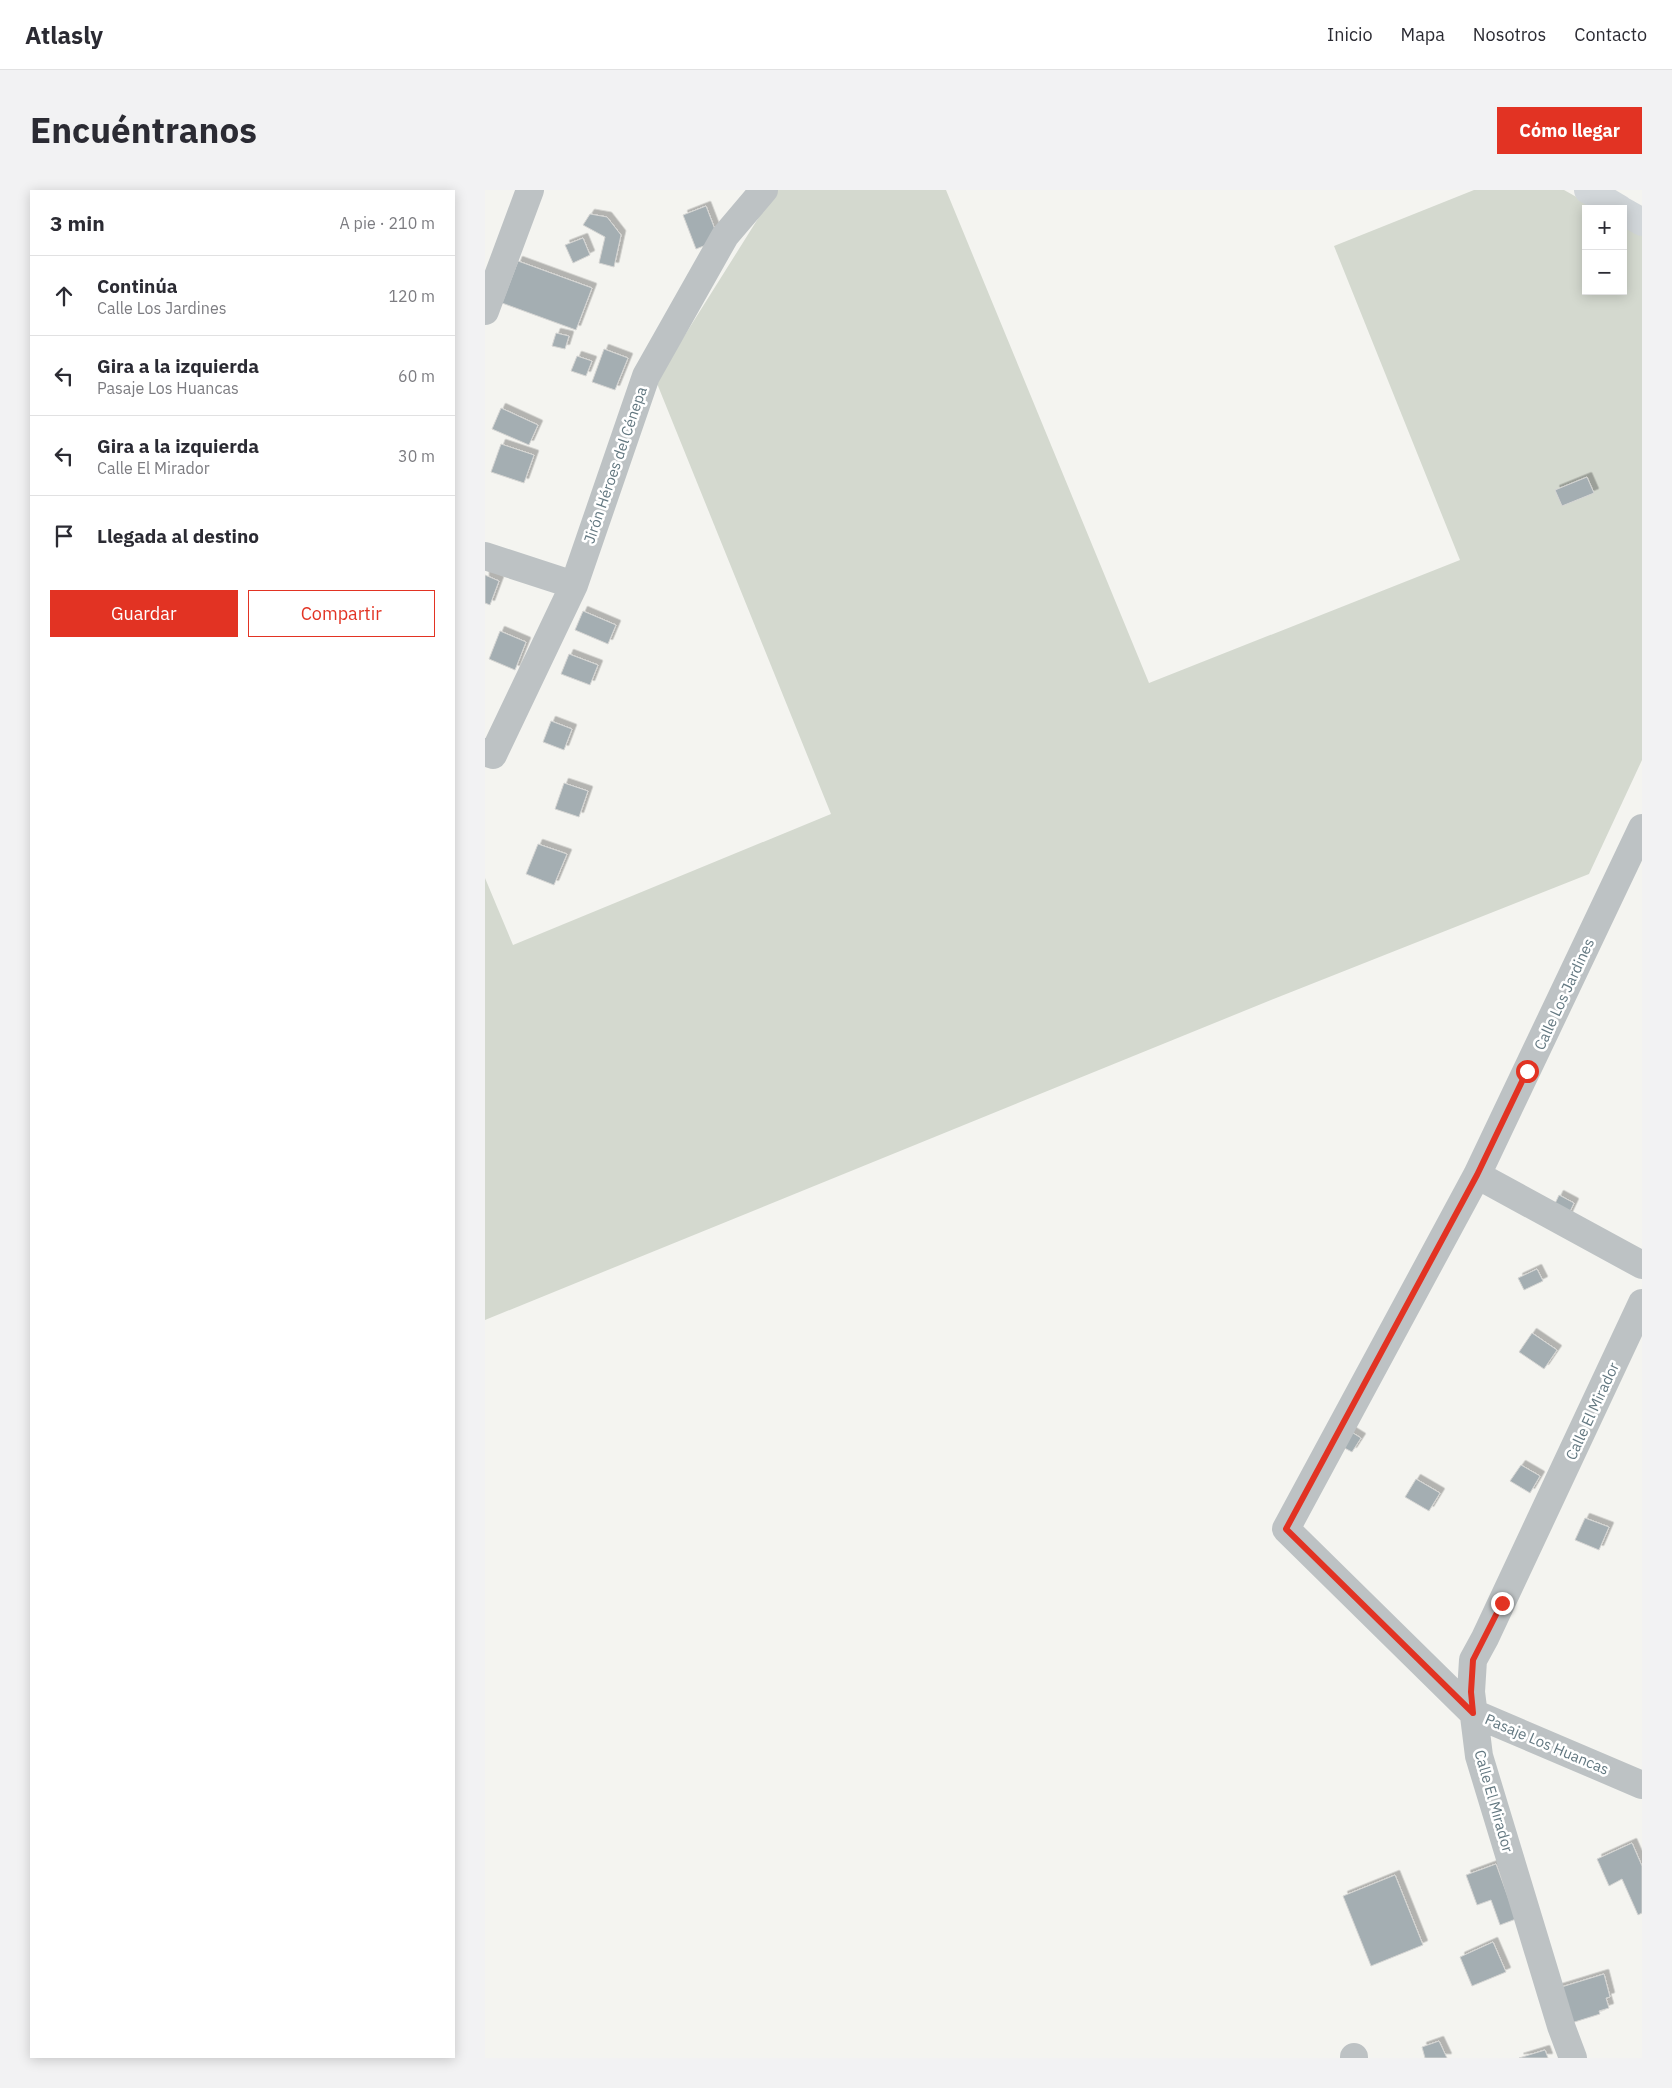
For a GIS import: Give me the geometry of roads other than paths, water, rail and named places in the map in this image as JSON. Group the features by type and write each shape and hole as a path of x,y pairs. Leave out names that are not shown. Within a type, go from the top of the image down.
{"main road":[{"path":"1588,190 1614,205"},
{"path":"1627,213 1642,222"}],"street":[{"path":"485,311 530,190"},
{"name":"Jirón Héroes del Cénepa","path":"489,753 574,585 646,376 725,236 764,190"},
{"path":"485,556 574,585"},
{"name":"Calle Los Jardines","path":"1286,1529 1477,1175 1642,828"},
{"path":"1477,1175 1642,1265"},
{"name":"Calle El Mirador","path":"1573,2058 1561,2026 1479,1756 1471,1692 1473,1660 1642,1303"},
{"name":"Pasaje Los Huancas","path":"1286,1529 1473,1713 1642,1784"}]}
